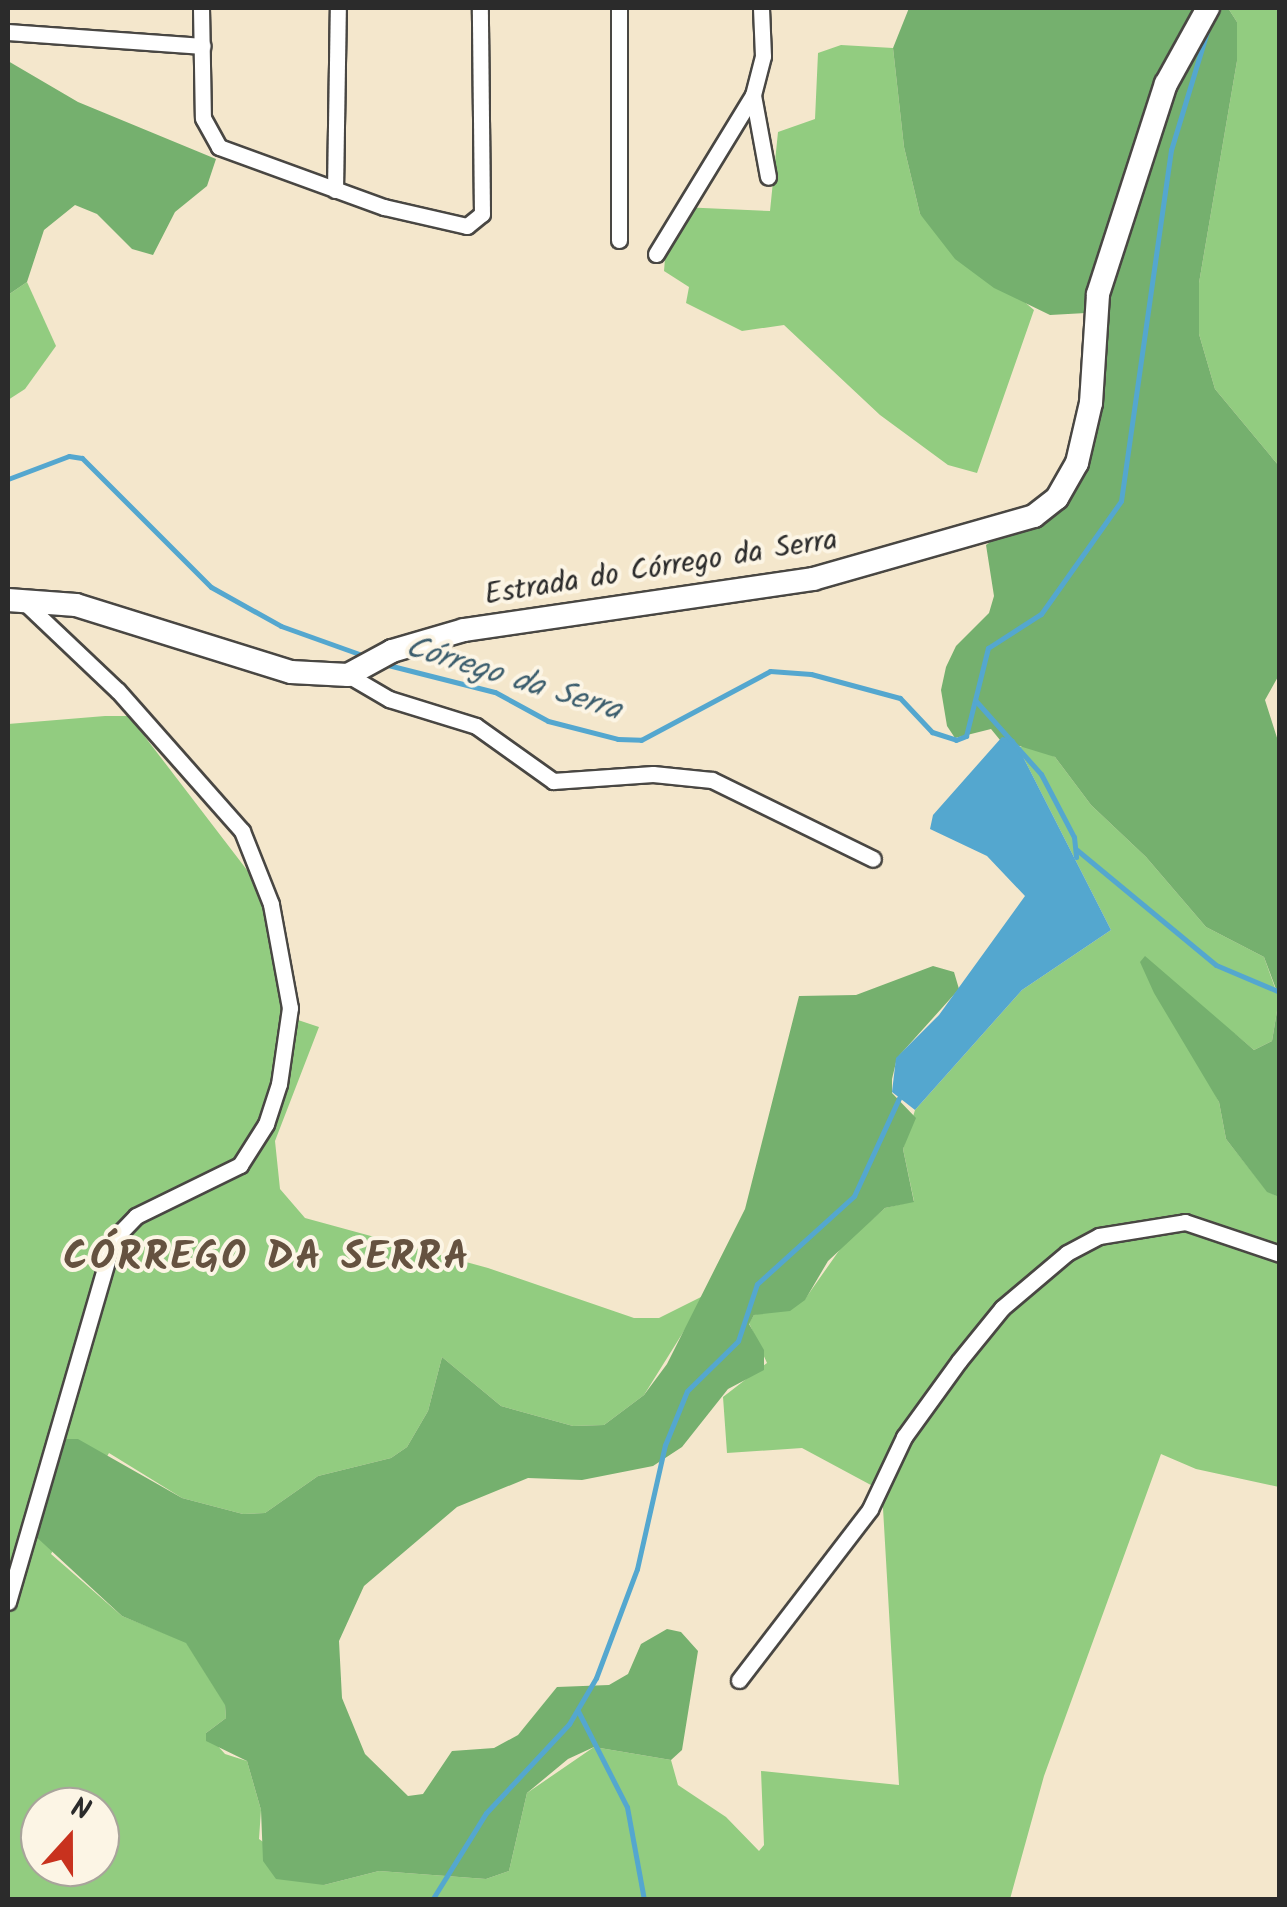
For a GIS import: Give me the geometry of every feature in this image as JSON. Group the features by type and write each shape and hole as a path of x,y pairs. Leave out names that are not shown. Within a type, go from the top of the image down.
{"street":[{"path":"201,8 205,128 219,146 241,158 335,190 467,226 482,214 480,8"},
{"path":"335,190 338,8"},
{"path":"619,8 619,240"},
{"path":"656,254 753,95 762,56 762,8"},
{"name":"Estrada do Córrego da Serra","path":"357,670 392,651 491,626 813,579 1034,516 1057,498 1078,463 1090,403 1098,294 1166,84 1206,10"},
{"path":"8,32 202,46"},
{"path":"753,95 768,177"},
{"path":"14,599 76,605 291,672 357,670 389,699 476,726 553,781 653,774 712,780 872,859"},
{"path":"8,1602 113,1240 136,1216 240,1165 266,1124 279,1084 290,1008 271,904 242,831 118,690 14,599"},
{"path":"739,1680 870,1509 904,1437 959,1362 1002,1308 1066,1253 1099,1236 1185,1222 1280,1254"}],"green space":[{"path":"909,8 1228,8 1237,22 1237,61 1199,283 1199,334 1215,389 1279,466 1279,675 1265,700 1279,744 1279,997 1264,957 1206,927 1146,857 1091,805 1055,757 1000,740 991,729 955,738 947,726 941,690 946,667 956,646 989,613 994,596 986,545 1076,482 1086,313 1050,315 994,288 955,259 920,214 904,147 893,48"},
{"path":"1228,8 1279,8 1279,466 1215,389 1199,334 1199,283 1237,61 1237,22"},
{"path":"841,45 893,48 904,147 920,214 1034,310 977,473 948,465 880,415 784,325 742,331 686,303 689,287 664,271 667,233 681,207 770,211 778,132 815,119 818,53"},
{"path":"8,61 78,102 216,159 207,186 175,212 153,255 132,249 97,214 75,205 44,230 27,282 8,295"},
{"path":"27,282 56,346 25,389 8,400 8,295"},
{"path":"129,716 260,887 289,1017 319,1027 275,1141 280,1189 305,1218 488,1268 634,1318 659,1318 707,1294 644,1395 604,1425 573,1426 501,1406 442,1357 428,1411 407,1447 391,1458 318,1476 265,1513 243,1514 182,1498 109,1453 51,1554 122,1616 186,1642 225,1704 226,1718 206,1733 225,1754 247,1761 261,1810 259,1839 324,1885 379,1871 486,1879 509,1871 527,1793 594,1747 671,1760 678,1785 726,1817 759,1851 764,1845 761,1771 899,1785 882,1491 802,1448 727,1453 723,1397 767,1363 749,1323 754,1315 805,1299 843,1245 885,1208 914,1201 903,1149 915,1110 1022,990 1111,930 1018,747 1034,746 1055,757 1091,805 1146,857 1206,927 1264,957 1279,999 1272,1041 1254,1050 1235,1034 1196,1055 1219,1102 1226,1139 1267,1191 1279,1197 1279,1487 1196,1469 1161,1454 1044,1776 1010,1899 8,1899 8,724"},
{"path":"1145,956 1254,1050 1272,1041 1279,999 1279,1197 1267,1192 1226,1139 1219,1102 1154,993 1140,962"},
{"path":"933,966 954,972 959,989 897,1058 892,1079 892,1093 916,1118 903,1149 914,1202 885,1208 828,1261 805,1300 790,1311 754,1315 749,1324 764,1350 764,1370 728,1389 682,1447 653,1466 582,1480 528,1478 457,1507 364,1586 339,1641 342,1698 365,1754 408,1796 423,1794 452,1751 494,1748 518,1735 557,1687 609,1685 628,1674 641,1644 667,1629 681,1632 698,1651 682,1750 671,1760 594,1747 568,1759 527,1793 509,1871 486,1879 379,1871 324,1885 276,1879 263,1861 261,1810 247,1761 206,1741 206,1733 226,1718 225,1705 186,1643 122,1616 32,1533 59,1439 78,1439 182,1498 243,1514 265,1513 318,1476 391,1458 407,1447 428,1411 442,1357 501,1406 573,1426 604,1425 644,1395 667,1364 745,1209 799,996 856,995"}],"water":[{"path":"1002,737 1014,739 1111,930 1022,990 915,1110 892,1092 896,1058 939,1015 1025,896 987,856 930,829 933,815"}],"waterway":[{"name":"Córrego da Serra","path":"384,664 495,692 548,721 618,739 641,740 770,671 811,674 900,698 932,732 956,740 966,736 988,648 1041,614 1121,501 1171,150 1208,28"},
{"name":"Córrego da Serra","path":"8,479 69,456 82,458 211,587 281,626 365,656"},
{"path":"975,700 1041,774 1074,837 1076,857"},
{"path":"1077,850 1216,965 1280,992"},
{"path":"432,1900 486,1813 569,1724 596,1678 637,1569 665,1445 687,1391 738,1341 757,1284 854,1196 899,1098"},
{"path":"578,1711 627,1807 644,1900"}],"district":[{"name":"CÓRREGO DA SERRA","path":"267,1258"}]}
